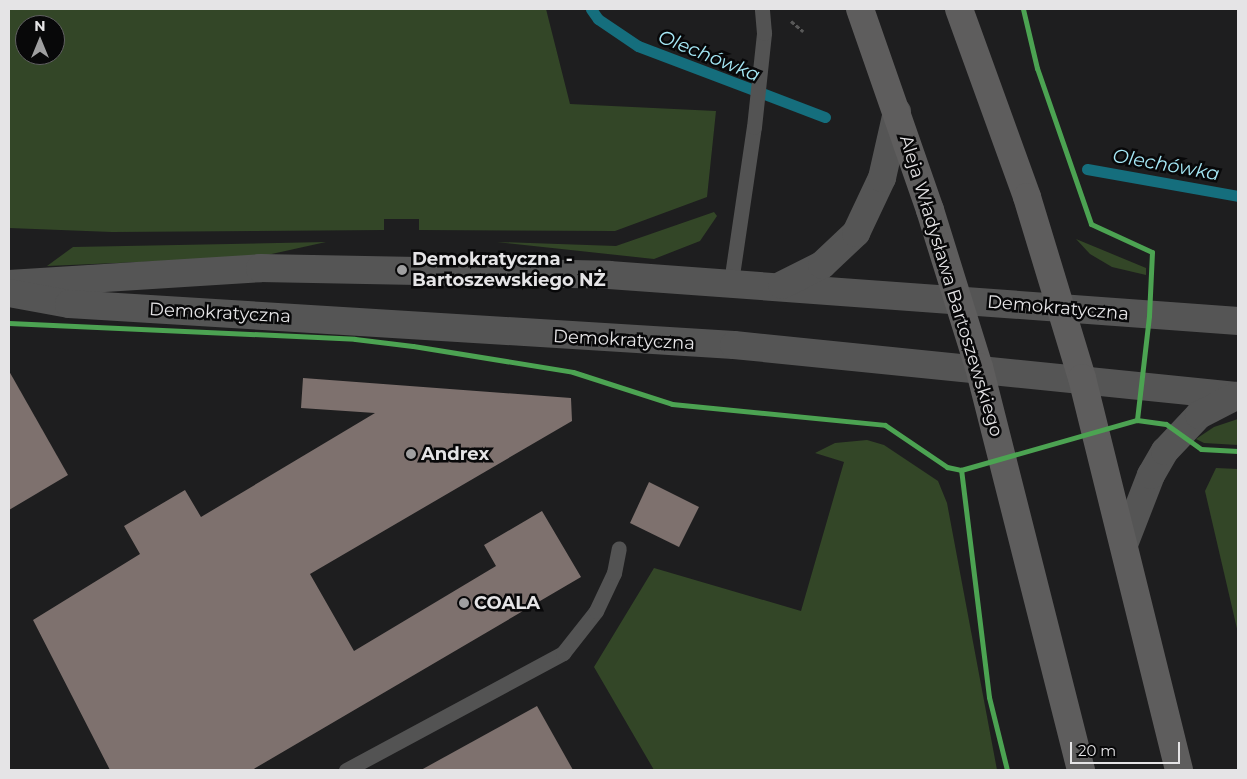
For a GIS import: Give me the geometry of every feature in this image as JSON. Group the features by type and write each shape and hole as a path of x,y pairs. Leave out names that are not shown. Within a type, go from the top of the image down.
{"main road":[{"name":"Aleja Władysława Bartoszewskiego","path":"860,9 897,112 979,367 1081,770"},
{"path":"959,9 1027,197 1082,378 1125,542 1179,770"}],"street":[{"path":"782,285 822,265 856,233 882,178 897,112"},
{"name":"Demokratyczna","path":"9,284 260,268 609,274 782,285 1062,309 1238,321"},
{"name":"Demokratyczna","path":"9,294 69,304 734,346 979,367 1237,396"},
{"path":"1125,542 1151,475 1165,451 1199,415 1237,396"}],"lane":[{"path":"731,282 754,127 760,65 762,9"},
{"path":"346,770 563,653 596,611 614,573 619,548"}],"path":[{"path":"787,17 803,31"}],"green space":[{"path":"9,9 546,9 570,104 716,111 707,197 615,231 419,230 419,219 384,219 384,230 112,232 9,228"},
{"path":"714,212 717,216 700,241 654,259 497,242 616,246"},
{"path":"1076,239 1146,268 1146,275 1112,267 1090,254"},
{"path":"326,242 258,257 47,266 73,247"},
{"path":"1238,419 1238,445 1204,443 1196,439 1214,427"},
{"path":"867,440 884,445 938,481 947,503 997,770 654,770 594,667 654,568 801,611 844,462 815,453 835,443"},
{"path":"1216,468 1238,469 1238,633 1205,491"}],"building":[{"path":"9,371 68,475 9,510"},
{"path":"303,378 571,398 572,421 310,574 354,651 496,566 484,545 542,511 581,577 252,770 110,770 33,620 140,554 124,526 185,490 201,517 375,413 301,408"},
{"path":"649,482 699,507 679,547 630,523"},
{"path":"537,706 573,770 421,770"}],"waterway":[{"name":"Olechówka","path":"591,9 598,19 638,46 825,117"},
{"name":"Olechówka","path":"1087,169 1238,196"}],"cycle path":[{"path":"1023,9 1037,68 1091,224 1152,252 1149,316 1137,420"},
{"path":"9,323 355,339 413,346 573,372 672,404 885,425 947,467 961,470"},
{"path":"1007,770 989,697 961,470 1137,420 1166,424 1201,449 1238,451"}],"place":[{"name":"Demokratyczna - Bartoszewskiego NŻ","path":"402,270"},
{"name":"Andrex","path":"411,454"},
{"name":"COALA","path":"464,603"}]}
